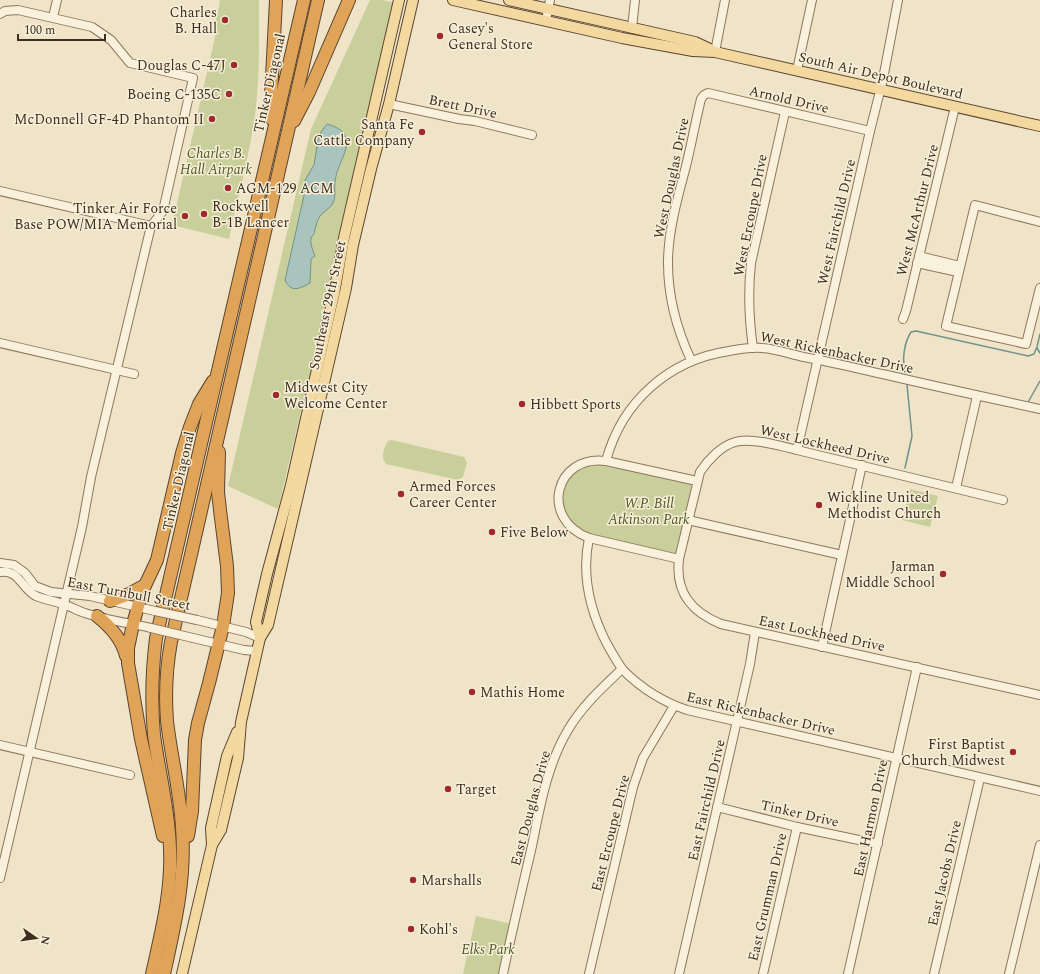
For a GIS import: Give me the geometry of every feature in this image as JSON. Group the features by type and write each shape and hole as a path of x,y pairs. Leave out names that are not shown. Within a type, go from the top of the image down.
{"highway":[{"path":"272,138 271,96 276,0"},
{"name":"Tinker Diagonal","path":"152,974 166,909 170,866 167,810 154,734 152,674 156,638 304,0"},
{"name":"Tinker Diagonal","path":"164,974 180,899 184,845 181,808 167,722 167,663 219,429 318,0"},
{"path":"285,140 309,92 349,0"},
{"path":"128,663 128,648 137,606 144,585 157,560 182,453 190,427 199,404 219,371"},
{"path":"183,867 192,811 195,740 223,626 227,602 228,580 218,492 219,429"},
{"path":"110,601 129,594 144,585"},
{"path":"98,616 110,627 124,647 141,739 170,866"}],"main road":[{"name":"Southeast 29th Street","path":"260,638 256,622 292,477 399,0"},
{"name":"Southeast 29th Street","path":"182,974 212,845 211,828 227,756 241,722 260,638 268,625 270,618 345,295 353,245 371,169 389,104 413,0"},
{"name":"South Air Depot Boulevard","path":"453,0 548,11 614,24 695,42 715,52"},
{"name":"South Air Depot Boulevard","path":"509,0 548,11 622,38 693,51 715,52 1040,126"}],"street":[{"path":"52,17 57,0"},
{"path":"632,28 635,0"},
{"path":"715,52 725,0"},
{"path":"798,70 812,0"},
{"name":"West Fairchild Drive","path":"797,450 880,89 898,0"},
{"path":"0,14 6,11 18,10 92,27 111,40 130,63 193,78 163,211 151,226 116,371 91,477 82,527 0,878"},
{"name":"Arnold Drive","path":"704,95 708,93 870,131"},
{"name":"West Douglas Drive","path":"691,360 676,322 669,287 668,262 670,235 677,199 701,99 704,95"},
{"name":"Brett Drive","path":"389,104 475,121 532,135"},
{"name":"West McArthur Drive","path":"903,319 955,107"},
{"name":"West Ercoupe Drive","path":"753,348 749,286 750,263 785,112"},
{"path":"0,191 151,226"},
{"path":"1040,222 975,205 946,326 1026,344 1040,288"},
{"path":"918,259 959,269"},
{"path":"0,343 134,374"},
{"name":"West Rickenbacker Drive","path":"606,461 624,418 635,403 668,373 691,360 715,353 753,348 764,348 818,359 1040,410"},
{"path":"956,488 977,396"},
{"name":"West Lockheed Drive","path":"688,520 700,472 708,461 720,450 736,442 751,441 797,450 1004,500"},
{"path":"679,559 589,538 574,531 564,519 559,503 560,491 567,476 576,467 594,460 606,461 697,481"},
{"path":"822,647 862,466"},
{"path":"688,520 842,555"},
{"name":"East Lockheed Drive","path":"688,520 679,559 678,572 681,588 689,603 698,612 710,619 721,624 755,632 1040,695"},
{"name":"East Rickenbacker Drive","path":"589,538 585,559 586,576 590,604 600,629 622,669 655,696 674,706 687,710 1040,791"},
{"name":"East Turnbull Street","path":"0,563 14,565 20,569 35,586 51,592 90,596 137,606 223,626 246,632 260,638"},
{"name":"East Turnbull Street","path":"0,572 15,574 28,591 36,596 64,604 86,613 218,644 257,651"},
{"name":"East Fairchild Drive","path":"679,974 750,664 755,632"},
{"name":"East Harmon Drive","path":"848,974 917,667"},
{"name":"East Douglas Drive","path":"503,974 536,824 556,754 581,711 622,669"},
{"name":"East Ercoupe Drive","path":"589,974 633,787 643,758 674,706"},
{"path":"0,745 130,775"},
{"name":"East Jacobs Drive","path":"934,974 980,778"},
{"name":"Tinker Drive","path":"717,807 797,827 878,844"},
{"name":"East Grumman Drive","path":"763,974 797,827"},
{"path":"1009,974 1040,845"}],"green space":[{"name":"Charles B. Hall Airpark","path":"219,0 259,0 259,61 256,107 249,151 229,239 172,225 216,33 213,32 220,2"},
{"path":"370,0 382,0 397,3 278,509 228,486 311,129"},
{"path":"392,440 464,457 467,463 463,477 458,480 386,464 383,458 383,452 388,441"},
{"name":"W.P. Bill Atkinson Park","path":"602,463 689,483 692,487 676,553 674,554 602,538 579,529 570,521 563,504 563,492 565,486 572,476 580,470 591,465"},
{"path":"910,489 938,496 930,527 902,520"},
{"name":"Elks Park","path":"476,916 512,924 501,974 463,974"}],"water":[{"path":"327,124 345,134 347,141 346,148 337,173 335,198 330,207 319,218 315,233 311,238 311,245 315,256 311,259 310,283 296,289 290,287 285,280 305,191 305,180 314,165 318,140 321,132"}],"waterway":[{"path":"905,372 904,351 911,332 916,331 1028,356 1034,354 1040,334"},
{"path":"1037,348 1040,353"},
{"path":"1027,404 1040,381"},
{"path":"905,468 912,436 907,385"}],"place":[{"name":"Charles B. Hall","path":"225,20"},
{"name":"Casey's General Store","path":"440,36"},
{"name":"Douglas C-47J","path":"234,65"},
{"name":"Boeing C-135C","path":"229,94"},
{"name":"McDonnell GF-4D Phantom II","path":"212,119"},
{"name":"Santa Fe Cattle Company","path":"422,132"},
{"name":"AGM-129 ACM","path":"228,188"},
{"name":"Rockwell B-1B Lancer","path":"204,214"},
{"name":"Tinker Air Force Base POW/MIA Memorial","path":"185,216"},
{"name":"Midwest City Welcome Center","path":"276,395"},
{"name":"Hibbett Sports","path":"522,404"},
{"name":"Armed Forces Career Center","path":"401,494"},
{"name":"Wickline United Methodist Church","path":"819,505"},
{"name":"Five Below","path":"492,532"},
{"name":"Jarman Middle School","path":"943,574"},
{"name":"Mathis Home","path":"472,692"},
{"name":"First Baptist Church Midwest","path":"1013,752"},
{"name":"Target","path":"448,789"},
{"name":"Marshalls","path":"413,880"},
{"name":"Kohl's","path":"411,929"}]}
